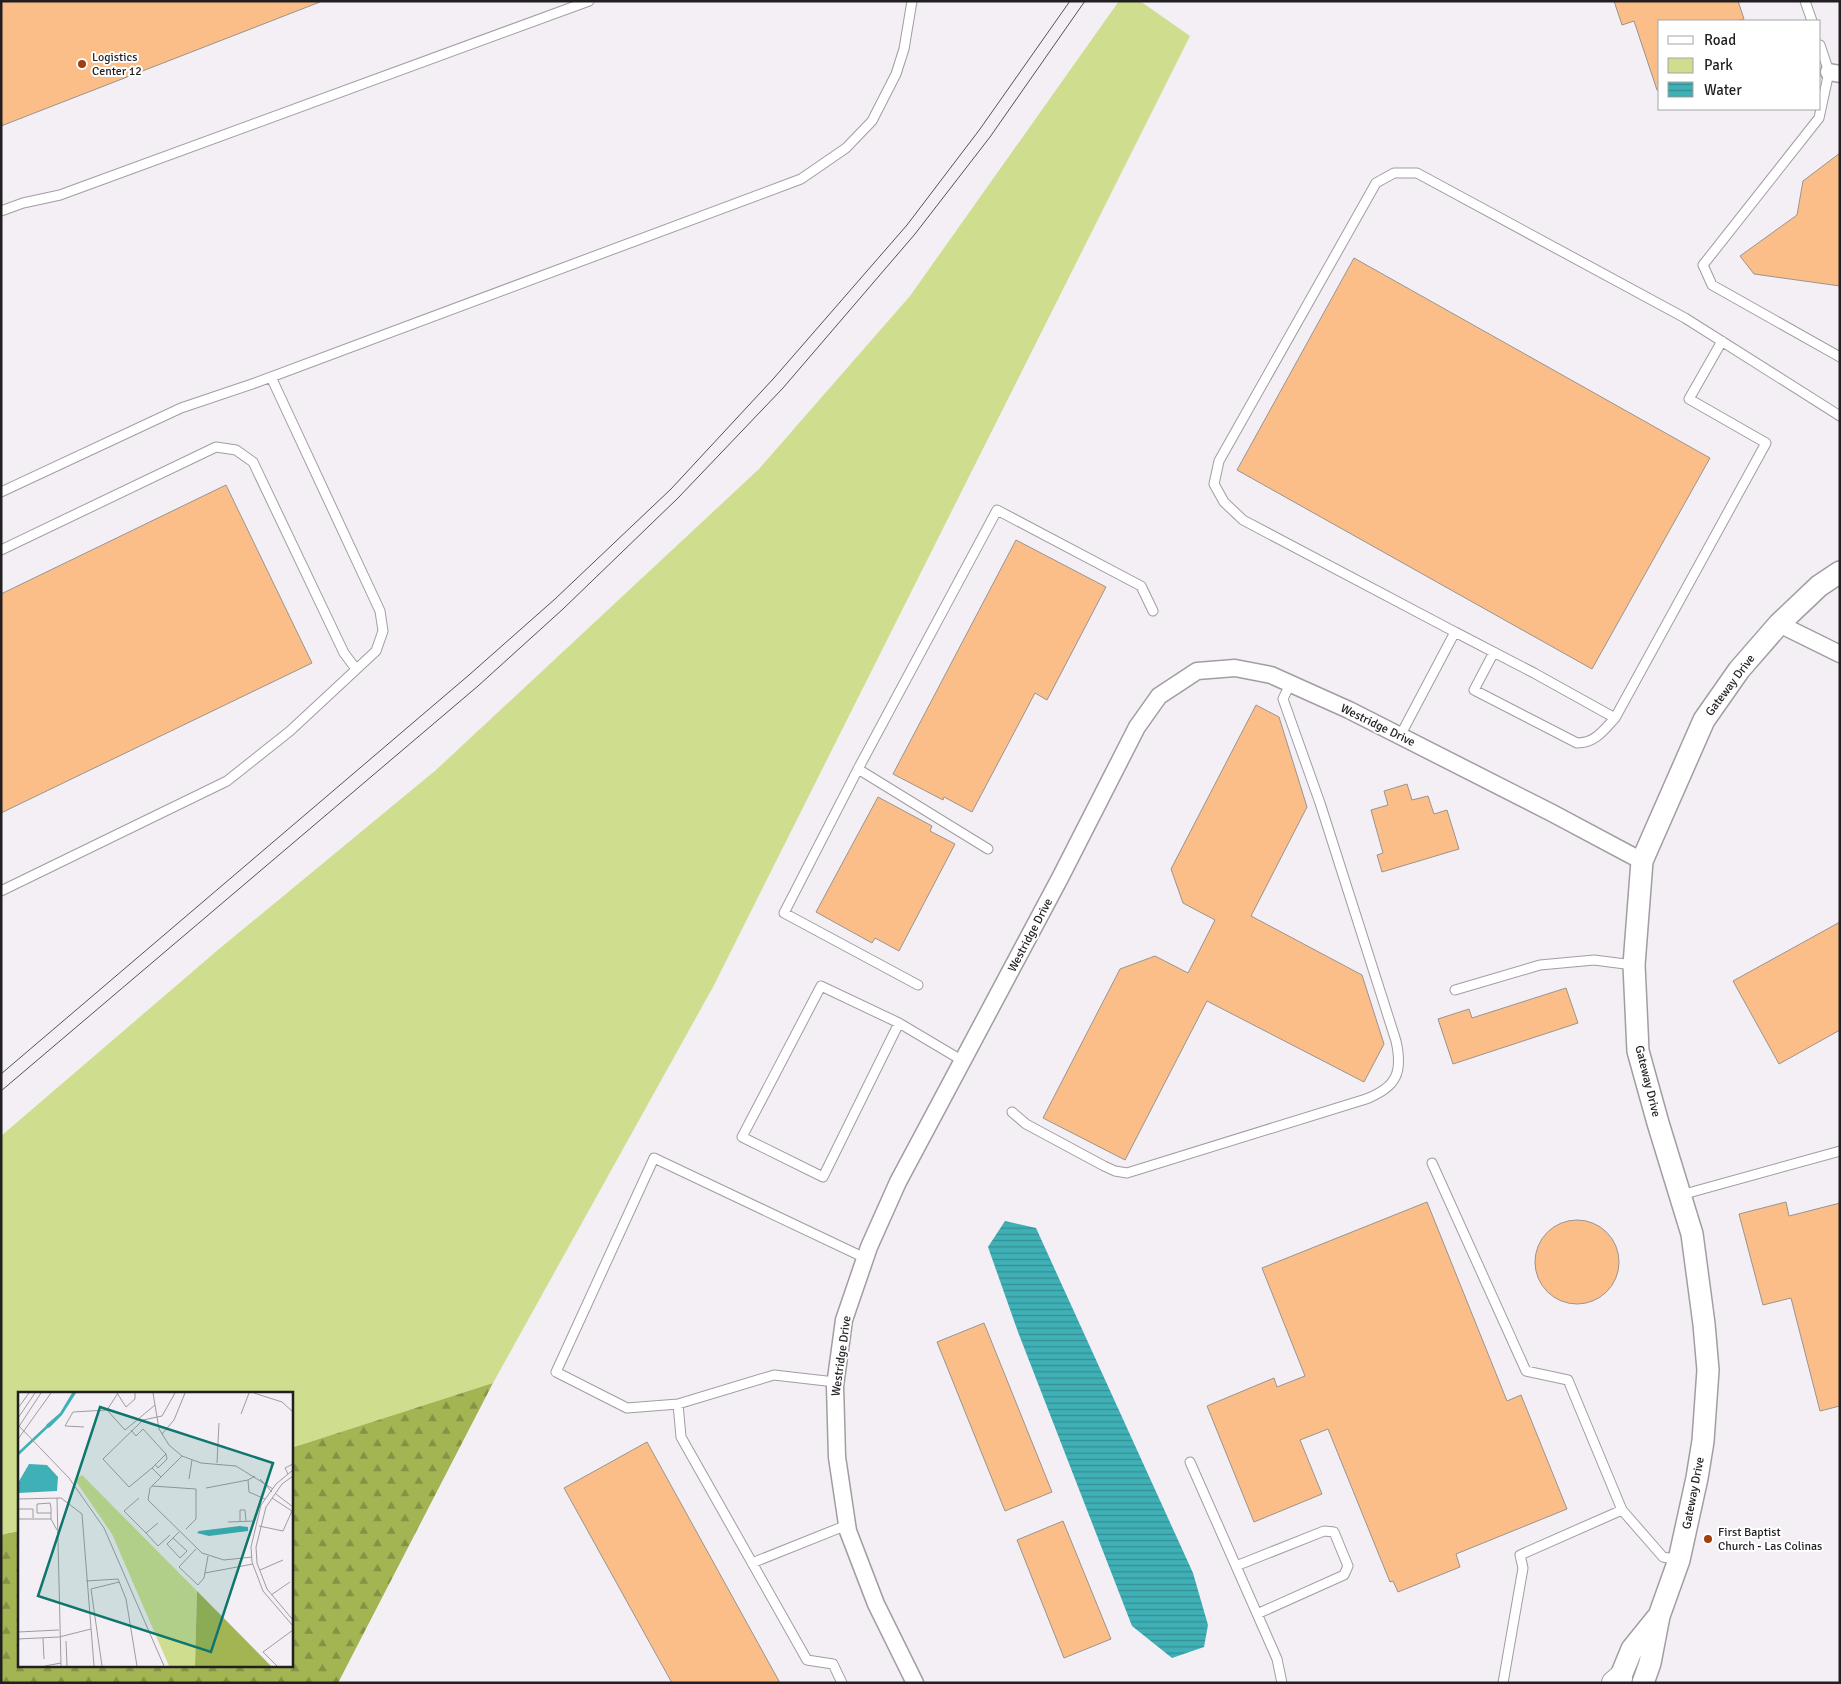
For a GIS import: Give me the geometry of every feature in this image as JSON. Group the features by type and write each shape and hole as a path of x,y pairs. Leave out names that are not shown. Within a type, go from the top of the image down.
{"street":[{"name":"Gateway Drive","path":"1643,1683 1650,1663 1659,1616 1679,1560 1697,1478 1703,1441 1708,1370 1692,1234 1638,1051 1634,965 1642,862 1704,720 1738,670 1779,624 1819,586 1840,572"},
{"path":"1779,624 1840,654"},
{"name":"Westridge Drive","path":"915,1683 876,1604 847,1525 837,1457 835,1382 844,1320 865,1258 898,1182 1060,878 1137,726 1159,696 1196,671 1235,668 1271,675 1349,710 1543,808 1642,862"},
{"name":"Gateway Drive","path":"1617,1681 1632,1648 1659,1616"}],"lane":[{"path":"1,211 23,203 60,195 589,1"},
{"path":"1,492 181,408 271,377 801,179 846,148 872,121 896,74 904,49 912,1"},
{"path":"1805,1 1812,20"},
{"path":"1821,47 1834,73 1819,118 1703,265 1712,285 1840,357"},
{"path":"1616,718 1534,672 1243,520 1224,502 1214,484 1219,461 1376,182 1394,173 1417,173 1685,318 1840,416"},
{"path":"1494,652 1474,690 1577,743 1585,743 1595,739 1616,718 1766,443 1690,400 1722,341"},
{"path":"1,891 227,781 290,731 376,651 383,631 380,611 271,377"},
{"path":"1,550 216,448 236,450 253,462 344,653 356,669"},
{"path":"918,985 784,913 858,769 997,510 1141,586 1153,611"},
{"path":"1400,736 1455,632"},
{"path":"1012,1112 1026,1124 1115,1171 1127,1173 1366,1099 1380,1094 1393,1084 1398,1071 1399,1057 1396,1041 1320,804 1283,699 1290,684"},
{"path":"858,769 988,849"},
{"path":"1456,990 1540,965 1594,960 1634,965"},
{"path":"899,1022 822,1177 742,1138 821,986 899,1022 963,1061"},
{"path":"1681,1194 1840,1151"},
{"path":"835,1382 774,1375 678,1404 627,1408 556,1372 654,1158 865,1258"},
{"path":"1432,1164 1526,1372 1568,1380 1622,1510 1664,1557 1679,1560"},
{"path":"678,1404 681,1437 807,1660 833,1664 842,1683"},
{"path":"1190,1462 1277,1659 1282,1683"},
{"path":"1503,1683 1524,1568 1520,1555 1622,1510"},
{"path":"752,1563 847,1525"},
{"path":"1236,1566 1324,1531 1334,1532 1348,1566 1344,1575 1257,1614"}],"green space":[{"path":"1119,1 1140,1 1190,36 713,987 493,1383 292,1448 292,1392 18,1392 18,1531 1,1535 1,1136 219,949 436,770 759,469 910,296"},
{"path":"493,1383 338,1683 1,1683 1,1535 18,1531 18,1666 292,1666 292,1448"}],"water":[{"path":"1005,1221 1036,1228 1193,1573 1208,1625 1204,1647 1172,1658 1132,1626 1018,1332 988,1247"}],"building":[{"name":"Logistics Center 12","path":"1,1 320,1 320,2 1,126"},
{"path":"1614,1 1738,1 1744,19 1658,20 1658,90 1634,21 1622,25"},
{"path":"1840,153 1840,286 1754,274 1740,256 1797,215 1803,181"},
{"path":"1354,258 1710,458 1592,669 1237,470"},
{"path":"226,485 312,663 1,813 1,594"},
{"path":"1016,540 1106,587 1047,700 1035,693 972,812 944,797 943,800 893,774"},
{"path":"1256,705 1279,717 1307,807 1251,916 1362,975 1384,1044 1364,1082 1207,1001 1125,1160 1043,1118 1120,969 1155,956 1188,973 1215,920 1183,903 1171,869"},
{"path":"1407,784 1412,800 1428,796 1434,814 1447,810 1459,849 1382,872 1377,855 1383,853 1371,810 1388,805 1384,791"},
{"path":"878,797 932,826 930,831 955,844 899,951 875,938 872,943 816,912"},
{"path":"1840,922 1840,1030 1779,1064 1733,981"},
{"path":"1566,988 1578,1023 1453,1064 1438,1019 1469,1009 1472,1018"},
{"path":"1427,1202 1507,1401 1521,1395 1567,1509 1456,1554 1460,1567 1398,1592 1393,1581 1390,1582 1328,1429 1300,1440 1322,1494 1254,1522 1207,1406 1274,1378 1277,1387 1305,1376 1262,1268"},
{"path":"1786,1202 1789,1216 1840,1203 1840,1406 1820,1411 1791,1298 1763,1305 1739,1214"},
{"path":"1569,1220 1585,1220 1601,1227 1612,1238 1619,1254 1616,1278 1607,1292 1601,1297 1585,1304 1569,1304 1553,1297 1542,1286 1535,1270 1535,1254 1542,1238 1553,1227"},
{"path":"984,1323 1052,1492 1005,1511 937,1342"},
{"path":"647,1442 780,1683 672,1683 564,1488"},
{"path":"1063,1521 1111,1639 1064,1658 1017,1540"}],"tram line":[{"path":"1,1074 469,675 555,599 671,489 774,378 907,225 980,129 1070,1"},
{"path":"1,1091 478,686 563,609 678,498 783,388 915,234 990,137 1085,1"}],"place":[{"name":"Logistics Center 12","path":"82,64"},
{"name":"First Baptist Church - Las Colinas","path":"1708,1539"}]}
